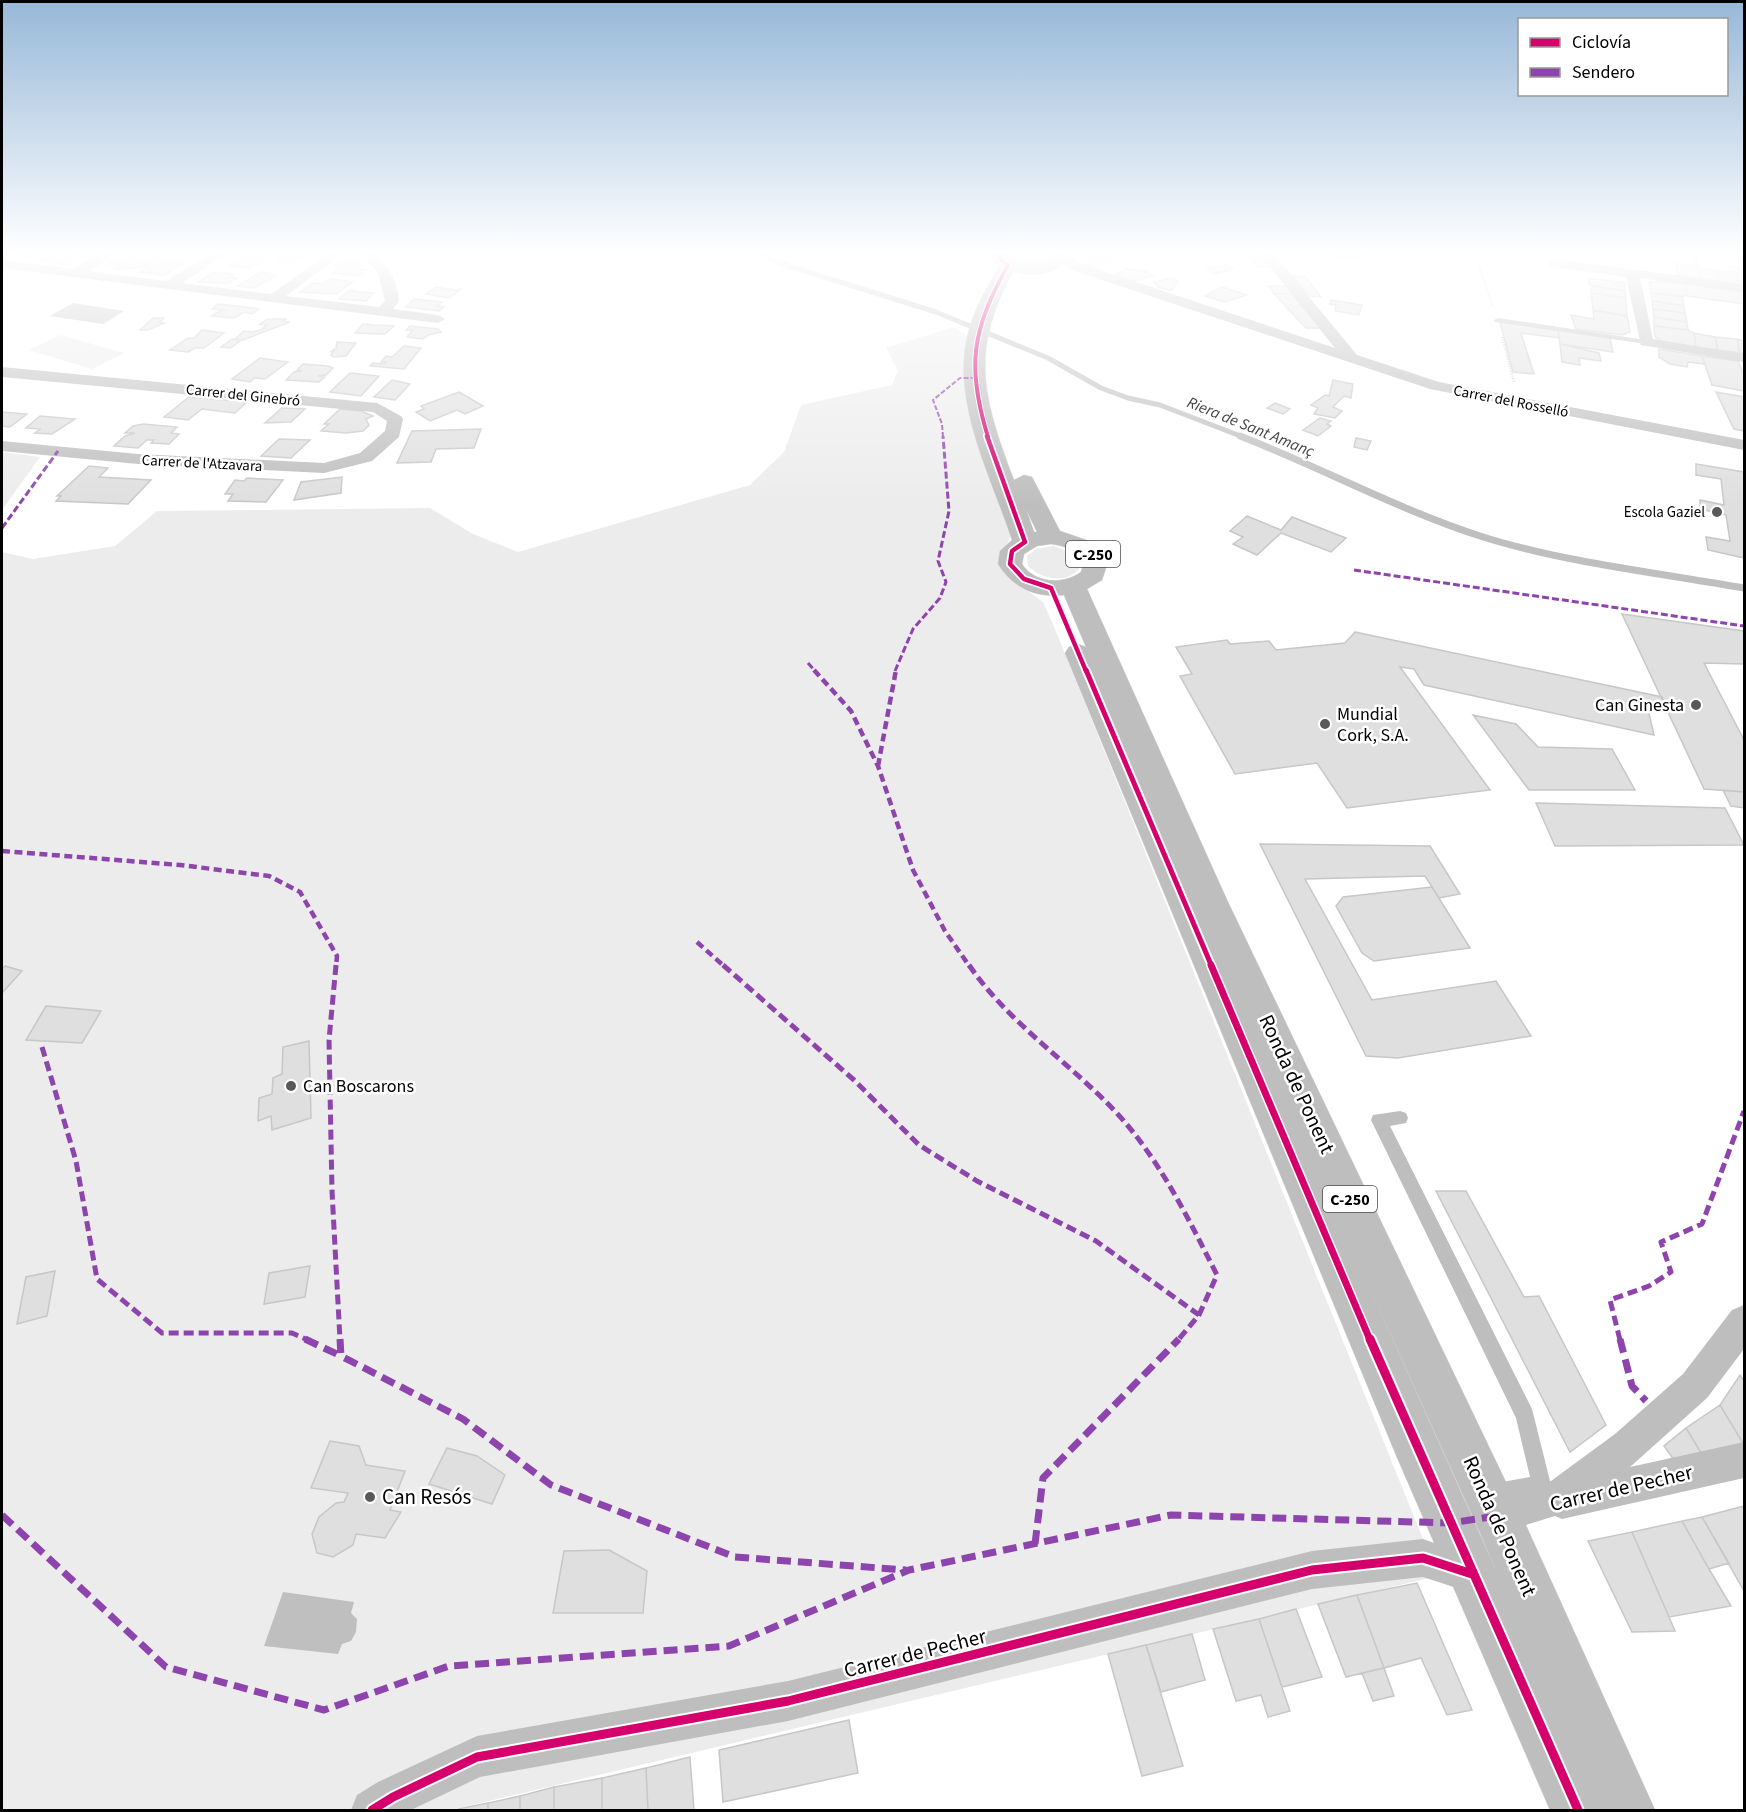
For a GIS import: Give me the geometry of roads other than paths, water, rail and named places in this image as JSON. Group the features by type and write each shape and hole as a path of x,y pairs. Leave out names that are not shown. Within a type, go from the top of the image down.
{"main road":[{"name":"C-250","path":"987,337 984,351 1006,443 1051,537"},
{"name":"C-250","path":"984,351 972,362 978,414 1024,542"},
{"name":"C-250","path":"1051,537 1079,543 1095,558 1096,567 1093,575 1062,587 1024,579 1012,568 1010,555 1024,542 1051,537"},
{"name":"Ronda de Ponent","path":"1062,587 1211,900 1478,1510 1628,1810"},
{"name":"C-250","path":"1478,1510 1472,1574 1578,1810"}],"street":[{"name":"Carrer del Rosselló","path":"1283,337 1436,386 1744,445"},
{"path":"1334,337 1353,360"},
{"path":"1645,337 1646,342 1744,358"},
{"name":"Carrer del Ginebró","path":"2,372 377,408 395,419 393,433"},
{"name":"Carrer de l'Atzavara","path":"2,446 138,459 324,468 366,457 393,433"},
{"path":"1478,1510 1561,1496 1628,1447 1695,1386 1744,1322"},
{"name":"Carrer de Pecher","path":"1478,1510 1744,1460"},
{"name":"Carrer de Pecher","path":"372,1810 393,1797 477,1757 788,1701 1312,1570 1423,1558 1472,1574"}],"lane":[{"path":"1609,337 1646,342"},
{"path":"1400,1118 1379,1120 1525,1416 1540,1481 1538,1486 1478,1510"}],"waterway":[{"name":"Riera de Sant Amanç","path":"996,337 1048,358 1101,388 1128,398 1160,405 1243,437"},
{"name":"Riera de Sant Amanç","path":"1240,436 1389,501 1480,536 1577,560 1744,588"}],"place":[{"name":"Escola Gaziel","path":"1717,512"},
{"name":"Can Ginesta","path":"1696,705"},
{"name":"Mundial Cork, S.A.","path":"1325,724"},
{"name":"Can Boscarons","path":"291,1086"},
{"name":"Can Resós","path":"370,1497"}]}
